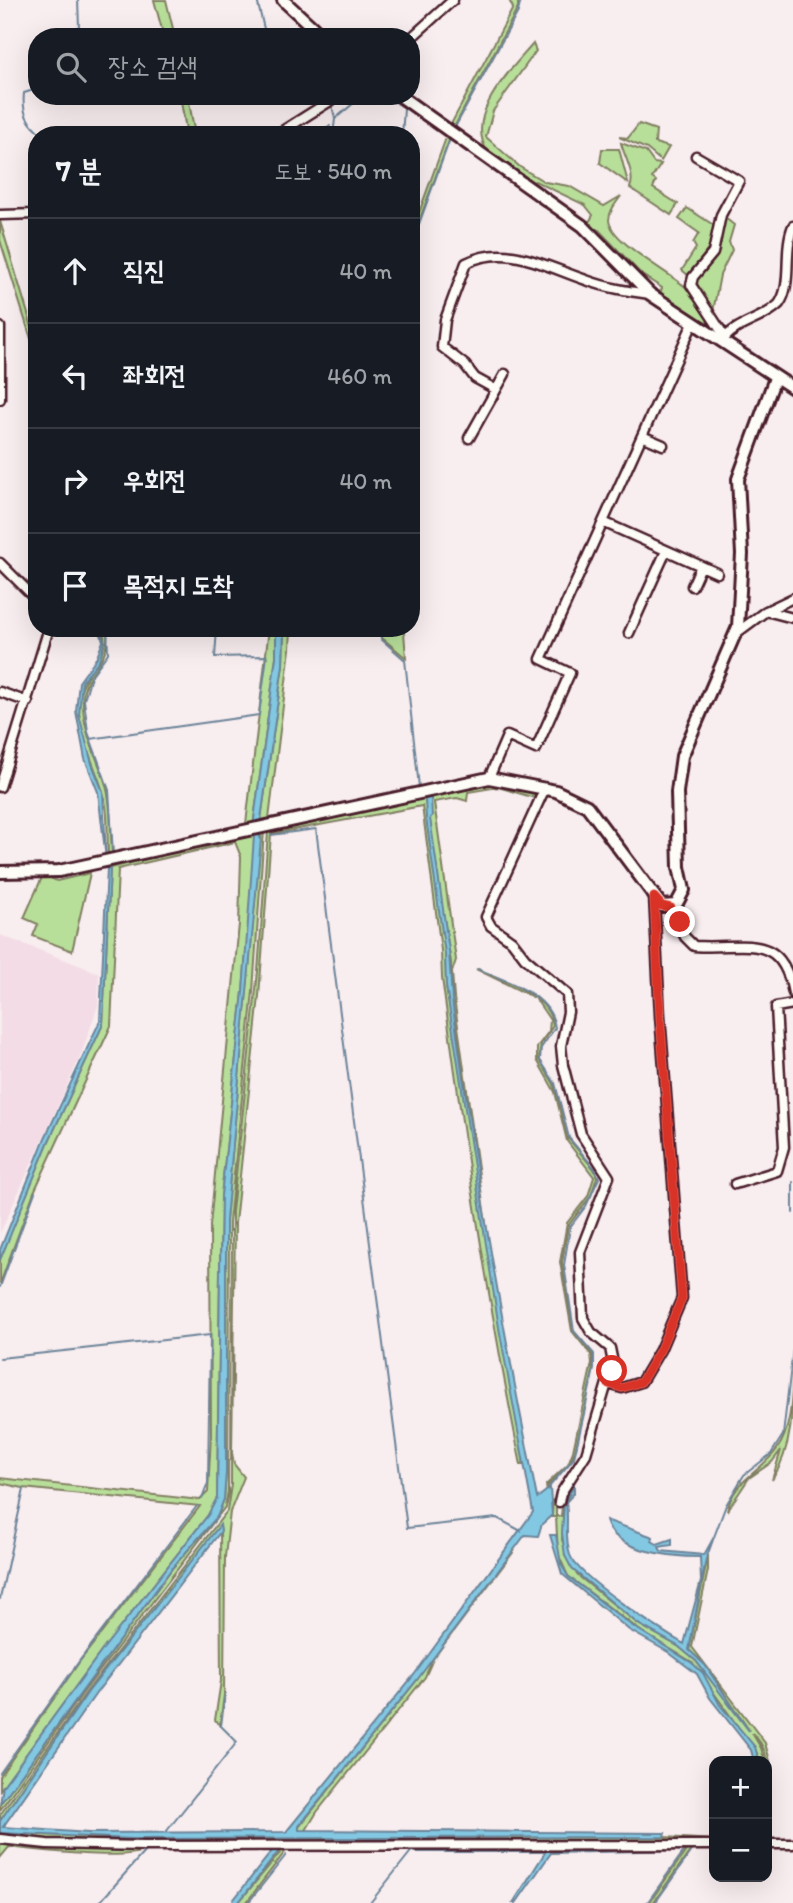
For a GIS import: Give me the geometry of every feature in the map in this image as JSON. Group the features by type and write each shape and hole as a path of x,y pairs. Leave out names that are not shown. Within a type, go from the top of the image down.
{"street":[{"path":"420,30 453,0"},
{"path":"289,2 314,28"},
{"path":"290,126 324,105"},
{"path":"413,105 583,226 650,294 793,388"},
{"path":"696,156 739,181 721,215 713,253 693,277 691,285 723,340"},
{"path":"0,215 28,214"},
{"path":"723,340 778,305 784,297 789,273 788,239 793,226"},
{"path":"495,389 475,378 465,365 442,347 445,320 466,263 483,255 515,256 610,287 650,294"},
{"path":"489,778 507,736 536,749 570,673 541,659 693,323"},
{"path":"0,327 0,399"},
{"path":"469,438 505,374"},
{"path":"671,908 680,900 684,890 679,867 677,792 682,756 735,634 742,554 738,479 775,378"},
{"path":"642,436 663,445"},
{"path":"603,522 717,573"},
{"path":"629,633 666,551"},
{"path":"0,563 28,591"},
{"path":"692,586 701,566"},
{"path":"735,634 766,611 793,598"},
{"path":"766,611 793,618"},
{"path":"0,787 46,637"},
{"path":"0,692 28,702"},
{"path":"0,872 59,871 489,778 545,788 587,806 654,897 662,906 671,908"},
{"path":"545,788 486,918 491,926 512,941 525,958 567,994 569,1000 561,1046 563,1065 581,1135 608,1170 609,1177 580,1252 583,1318 585,1325 604,1341 613,1356 609,1384 592,1427 586,1454 561,1493 559,1502"},
{"path":"609,1384 622,1388 641,1382 660,1350 682,1298 660,1016 654,897"},
{"path":"671,908 685,937 694,946 757,945 768,950 785,964 792,981 793,993"},
{"path":"735,1184 777,1171 784,1147 776,1007 793,1004"},
{"path":"0,1839 47,1844 144,1846 709,1845"},
{"path":"772,1844 793,1844"}],"shaded area":[{"path":"0,935 99,973 98,1005 81,1055 0,1233"}],"green space":[{"path":"154,0 166,0 173,28 162,28"},
{"path":"509,0 518,0 518,8 452,131 450,126 513,8"},
{"path":"533,44 536,51 493,111 486,137 520,167 545,182 569,186 604,206 621,196 609,217 612,229 631,248 689,290 718,336 659,297 662,288 642,275 599,230 587,226 593,215 585,205 535,181 529,184 489,154 482,140 481,125 485,110 502,81"},
{"path":"182,105 190,105 193,126 185,126"},
{"path":"400,105 406,105 451,135 420,219 420,210 447,135"},
{"path":"639,124 656,130 655,143 669,147 661,161 647,149 619,137 628,138"},
{"path":"621,143 646,152 654,163 661,164 652,178 656,181 653,188 678,204 671,215 630,188 631,171"},
{"path":"602,149 619,149 628,183 600,163"},
{"path":"687,208 715,226 713,242 689,276 682,270 696,248 693,243 699,233 679,219"},
{"path":"724,217 734,225 729,242 732,250 720,275 713,312 696,282 715,255"},
{"path":"0,221 28,314 28,329 0,240"},
{"path":"107,637 105,651 84,689 83,710 87,732 107,790 112,853 108,853 104,796 83,735 79,713 81,690 100,655 104,638"},
{"path":"268,637 276,637 276,657 253,827 114,854 246,824"},
{"path":"284,637 291,637 269,819 419,788 260,826 283,665"},
{"path":"404,637 406,658 382,638"},
{"path":"501,782 532,791 538,799 498,787 468,792 467,801 457,798 434,802 456,960 452,972 454,998 489,1246 452,1000 451,962 425,800 445,953 446,986 524,1465 521,1465 509,1405 477,1222 442,978 441,950 422,806 271,834 259,996 235,1223 232,1453 234,1464 244,1477 230,1512 225,1557 224,1695 220,1725 215,1720 221,1681 220,1526 88,1692 0,1821 0,1815 87,1691 227,1511 231,1485 232,1212 258,971 268,832"},
{"path":"264,830 253,991 229,1223 228,1492 225,1507 85,1690 0,1810 0,1804 173,1567 217,1517 224,1499 226,1220 261,835 255,836 243,992 221,1196 217,1498 208,1515 103,1649 0,1790 0,1776 80,1661 200,1506 23,1488 0,1483 0,1478 200,1500 208,1492 211,1435 210,1226 239,924 241,857 235,842 118,869 111,1026 34,1192 0,1284 0,1257 48,1143 103,1024 110,868"},
{"path":"90,873 72,951 33,936 38,924 24,918 43,875 57,881"},
{"path":"476,969 523,990 534,997 543,1005 550,1015 553,1026 541,1044 539,1059 554,1084 567,1137 594,1169 597,1177 591,1196 568,1226 562,1263 573,1331 592,1353 593,1371 575,1452 568,1465 548,1486 547,1493 546,1485 568,1464 573,1451 592,1363 591,1355 572,1331 560,1262 567,1223 588,1196 594,1177 567,1141 555,1092 537,1060 537,1047 549,1031 550,1020 535,998"},
{"path":"793,1370 788,1441 779,1468 772,1480 781,1450 772,1462 749,1478 727,1511 735,1491 771,1457 782,1441 790,1411"},
{"path":"571,1483 574,1486 564,1503 562,1540 577,1575 638,1624 678,1646 696,1661 749,1730 705,1665 689,1650 708,1555 708,1570 692,1647 765,1743 769,1756 765,1756 761,1744 752,1733 763,1756 758,1756 692,1662 642,1632 568,1576 558,1554 556,1517 548,1517 552,1515 553,1500 556,1498 556,1516 561,1516 563,1497"},
{"path":"515,1550 433,1659 425,1677 317,1812 305,1832 299,1831 299,1827 417,1680 432,1656"},
{"path":"0,1833 133,1839 664,1837 709,1840 709,1844 85,1844 0,1837"},
{"path":"0,1842 693,1847 653,1903 649,1903 688,1848 288,1848 246,1903 238,1903 284,1848 144,1850 120,1855 101,1855 9,1847 0,1858"},
{"path":"685,1849 413,1851 413,1850"}],"water":[{"path":"102,637 105,642 99,660 82,682 79,715 92,764 103,792 106,859 98,792 85,759 76,711 79,682 97,657 103,641"},
{"path":"276,637 284,637 283,665 260,826 253,827 276,657"},
{"path":"431,798 430,818 449,951 452,1000 490,1249 537,1498 550,1488 552,1515 542,1524 538,1536 525,1535 417,1680 299,1826 299,1830 665,1833 664,1837 133,1839 0,1833 0,1821 88,1692 220,1525 221,1531 97,1692 3,1827 89,1833 286,1832 414,1675 533,1512 499,1328 446,986 445,953 426,818 425,799"},
{"path":"258,833 261,839 226,1220 224,1499 217,1517 173,1567 0,1804 3,1786 103,1649 208,1515 217,1498 221,1196 243,992 254,836"},
{"path":"107,868 110,868 103,1024 48,1143 0,1260 0,1250 45,1138 100,1021"},
{"path":"574,1486 574,1493 566,1502 568,1548 576,1565 621,1603 684,1644 701,1581 700,1557 660,1554 632,1546 611,1531 606,1520 653,1537 652,1541 657,1544 672,1539 672,1545 659,1547 661,1551 704,1555 714,1537 706,1559 689,1650 705,1665 749,1731 696,1661 678,1646 638,1624 572,1569 565,1556 562,1533 564,1503"},
{"path":"550,1535 556,1535 561,1564 568,1576 631,1625 692,1663 703,1673 720,1705 755,1747 758,1756 753,1756 751,1750 710,1698 697,1674 668,1652 629,1630 562,1574"},
{"path":"684,1850 551,1853 516,1903 513,1903 546,1851"},
{"path":"272,1851 279,1851 238,1903 231,1903"}],"waterway":[{"path":"75,28 79,27 78,0"},
{"path":"257,0 264,28"},
{"path":"454,129 518,12 521,0"},
{"path":"28,92 24,93 24,106 33,126"},
{"path":"332,105 334,126"},
{"path":"335,119 351,105"},
{"path":"400,105 438,129"},
{"path":"403,126 404,109"},
{"path":"420,221 450,139"},
{"path":"24,210 28,210"},
{"path":"107,637 108,653 91,676 84,700 88,732 109,790 113,854 108,854"},
{"path":"90,739 259,715 267,656 215,657 216,637"},
{"path":"381,637 405,660 419,787"},
{"path":"271,835 316,829 407,1528 497,1518 521,1531"},
{"path":"478,969 525,990 536,997 552,1016 555,1028 541,1048 540,1060 555,1083 569,1138 595,1169 599,1178 586,1206 570,1227 564,1265 574,1331 594,1354 594,1369 574,1458 549,1487"},
{"path":"793,1182 793,1213"},
{"path":"0,1287 35,1192"},
{"path":"0,1358 210,1335 208,1483 202,1499"},
{"path":"714,1537 726,1505 744,1475 771,1454 783,1435 793,1349"},
{"path":"0,1599 24,1489"},
{"path":"0,1773 80,1660 197,1506"},
{"path":"166,1832 237,1742 221,1726 225,1694"},
{"path":"647,1903 686,1848"},
{"path":"655,1903 694,1848"},
{"path":"772,1848 793,1848"},
{"path":"370,1903 413,1849"},
{"path":"99,1903 145,1851 277,1850"},
{"path":"414,1852 544,1852"},
{"path":"248,1903 286,1855"}],"route":[{"path":"612,1371 609,1384 622,1388 641,1382 660,1350 682,1298 660,1016 654,897 662,906 671,908 680,922"}]}
